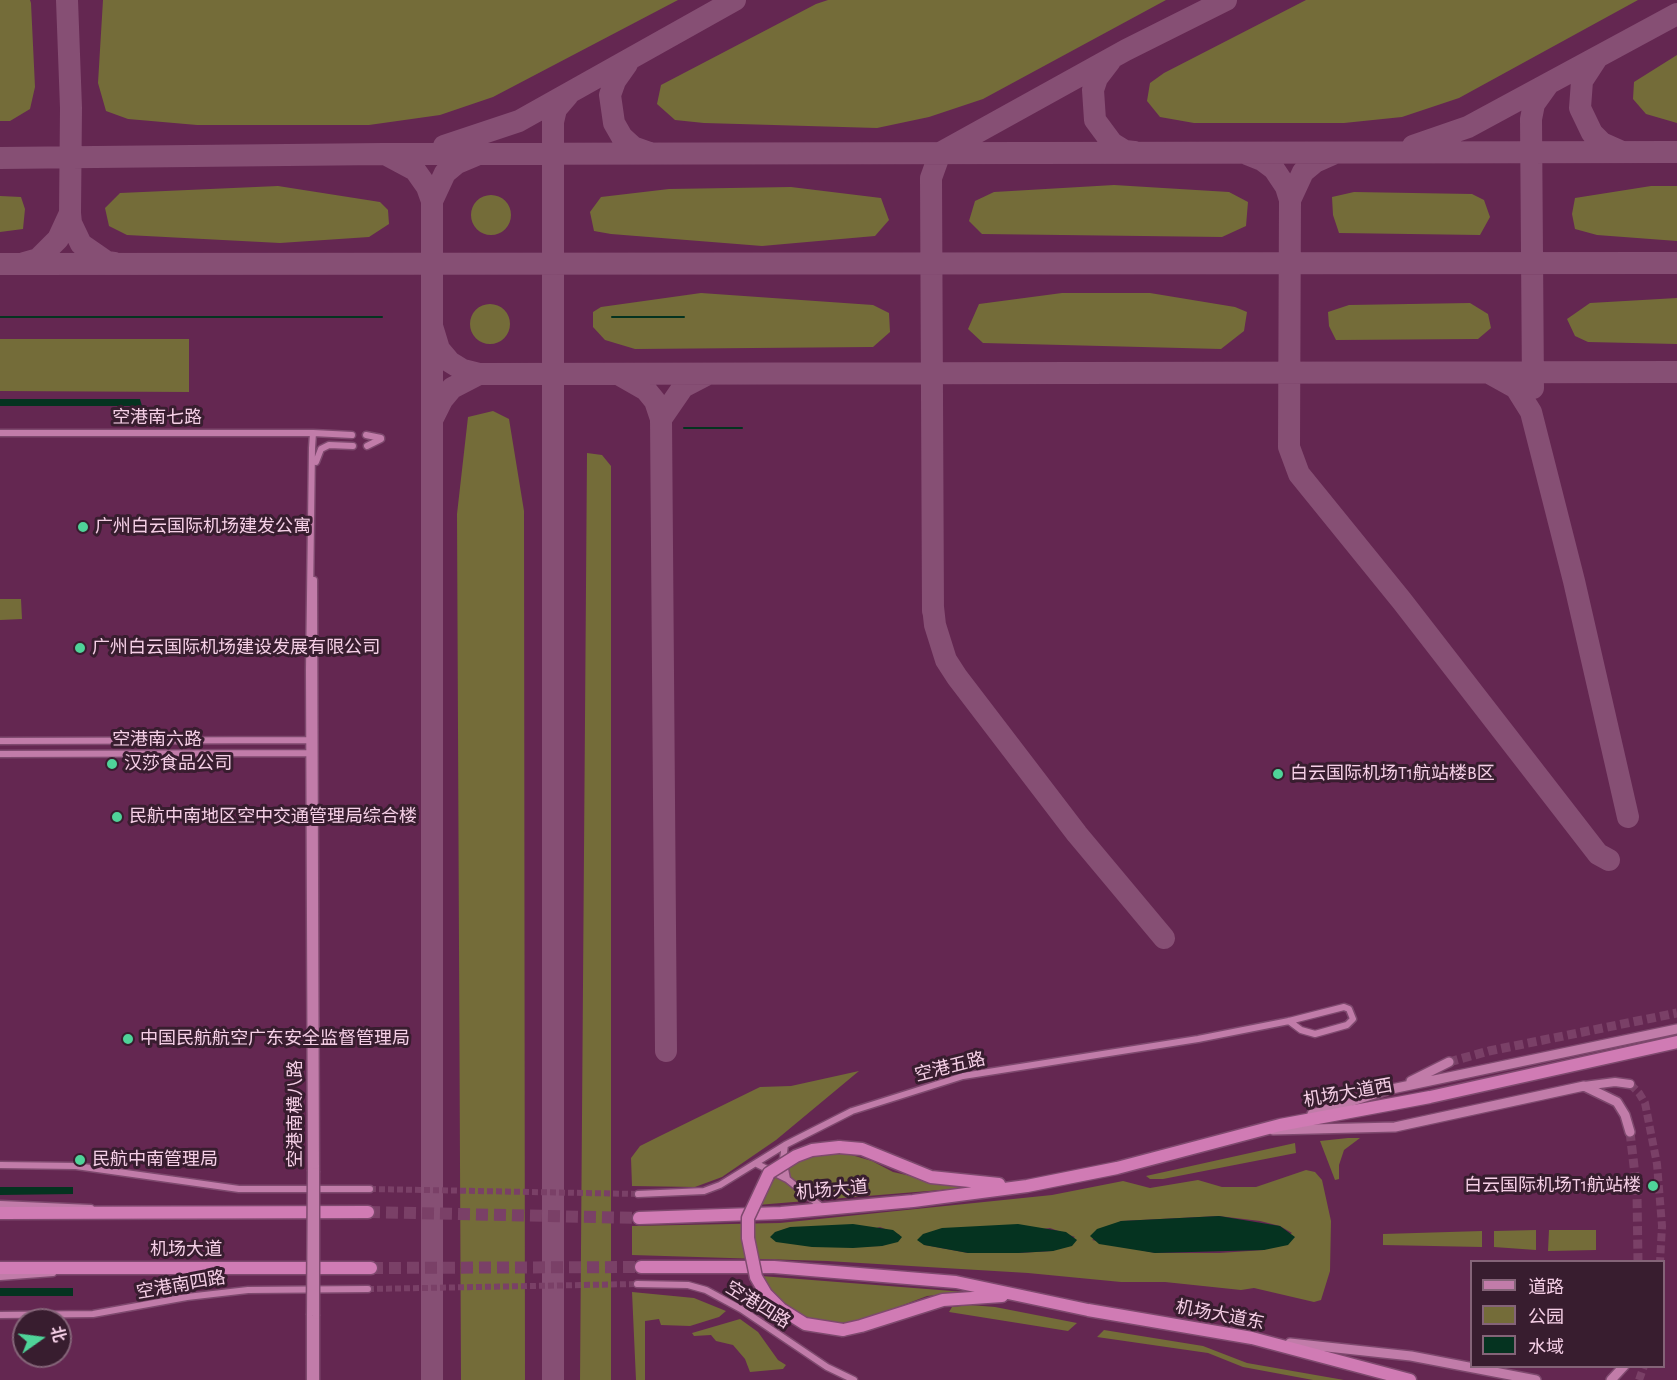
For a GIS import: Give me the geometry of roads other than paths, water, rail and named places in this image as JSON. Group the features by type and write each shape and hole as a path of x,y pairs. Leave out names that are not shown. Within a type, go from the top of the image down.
{"highway":[{"name":"机场大道西","path":"1027,1186 1117,1168 1280,1125 1430,1097 1677,1042"},
{"path":"1021,1295 943,1300 843,1330 805,1324 781,1309 766,1294 756,1277 747,1238 748,1218 769,1173 796,1156 812,1150 839,1146 862,1149 931,1177 1027,1186"},
{"name":"机场大道","path":"639,1218 825,1209 1027,1186"},
{"name":"机场大道","path":"0,1213 368,1212"},
{"path":"641,1267 774,1268 956,1282 1021,1295"},
{"name":"机场大道","path":"0,1268 372,1268"},
{"name":"机场大道东","path":"1021,1295 1088,1310 1252,1338 1384,1376 1410,1380"}],"main road":[{"path":"1387,1090 1677,1029"},
{"path":"1280,1125 1387,1090 1449,1062"},
{"path":"1259,1130 1395,1127 1584,1086 1617,1102 1625,1115 1630,1131"},
{"path":"1252,1338 1411,1356 1470,1366"},
{"path":"1479,1368 1536,1380"},
{"path":"1611,1380 1622,1368"}],"street":[{"name":"空港南七路","path":"0,433 352,435"},
{"path":"312,740 313,433"},
{"path":"366,435 381,439 367,446"},
{"path":"312,740 316,455 329,445 353,446"},
{"name":"空港南六路","path":"0,741 312,740"},
{"name":"空港南横八路","path":"310,1380 314,1170 312,740"},
{"name":"空港南六路","path":"0,754 312,753"},
{"name":"空港五路","path":"638,1194 704,1191 720,1185 785,1145 852,1111 963,1076 1198,1039 1289,1021 1344,1007 1349,1009 1353,1019 1347,1025 1315,1034 1301,1030 1289,1021"},
{"path":"1584,1086 1615,1082 1630,1084"},
{"path":"785,1145 783,1159 787,1179"},
{"path":"757,1164 787,1179 825,1209"},
{"path":"0,1165 76,1166 239,1189 369,1189"},
{"path":"0,1204 76,1206 109,1212"},
{"path":"0,1277 31,1276 77,1268"},
{"name":"空港四路","path":"637,1284 688,1285 706,1290 741,1309 826,1367 854,1380"},
{"name":"空港南四路","path":"0,1315 93,1314 187,1297 248,1290 368,1289"},
{"name":"空港南横八路","path":"313,1316 316,1380"}],"water":[{"path":"0,399 140,399 142,406 0,406"},
{"path":"0,1187 73,1187 73,1194 0,1195"},
{"path":"1219,1216 1280,1226 1295,1237 1288,1245 1264,1250 1155,1253 1099,1244 1090,1236 1097,1229 1121,1221"},
{"path":"853,1224 893,1230 902,1237 898,1242 882,1246 853,1248 812,1247 776,1242 770,1237 775,1232 790,1227"},
{"path":"1018,1224 1066,1232 1077,1240 1072,1246 1053,1251 968,1253 924,1245 917,1240 923,1234 942,1228"},
{"path":"0,1288 73,1288 73,1296 0,1296"}],"waterway":[{"path":"0,317 382,317"},
{"path":"612,317 684,317"},
{"path":"684,428 742,428"}],"tunnel":[{"path":"1449,1062 1489,1051 1677,1013"},
{"path":"1630,1084 1645,1103 1657,1164 1662,1226 1660,1260"},
{"path":"1630,1132 1637,1192 1638,1260"},
{"path":"370,1189 638,1194"},
{"path":"368,1212 639,1218"},
{"path":"371,1268 641,1267"},
{"path":"368,1289 637,1284"},
{"path":"1639,1380 1643,1368"}],"place":[{"name":"广州白云国际机场建发公寓","path":"83,527"},
{"name":"广州白云国际机场建设发展有限公司","path":"80,648"},
{"name":"汉莎食品公司","path":"112,764"},
{"name":"白云国际机场T1航站楼B区","path":"1278,774"},
{"name":"民航中南地区空中交通管理局综合楼","path":"117,817"},
{"name":"中国民航航空广东安全监督管理局","path":"128,1039"},
{"name":"民航中南管理局","path":"80,1160"},
{"name":"白云国际机场T1航站楼","path":"1653,1186"}]}
